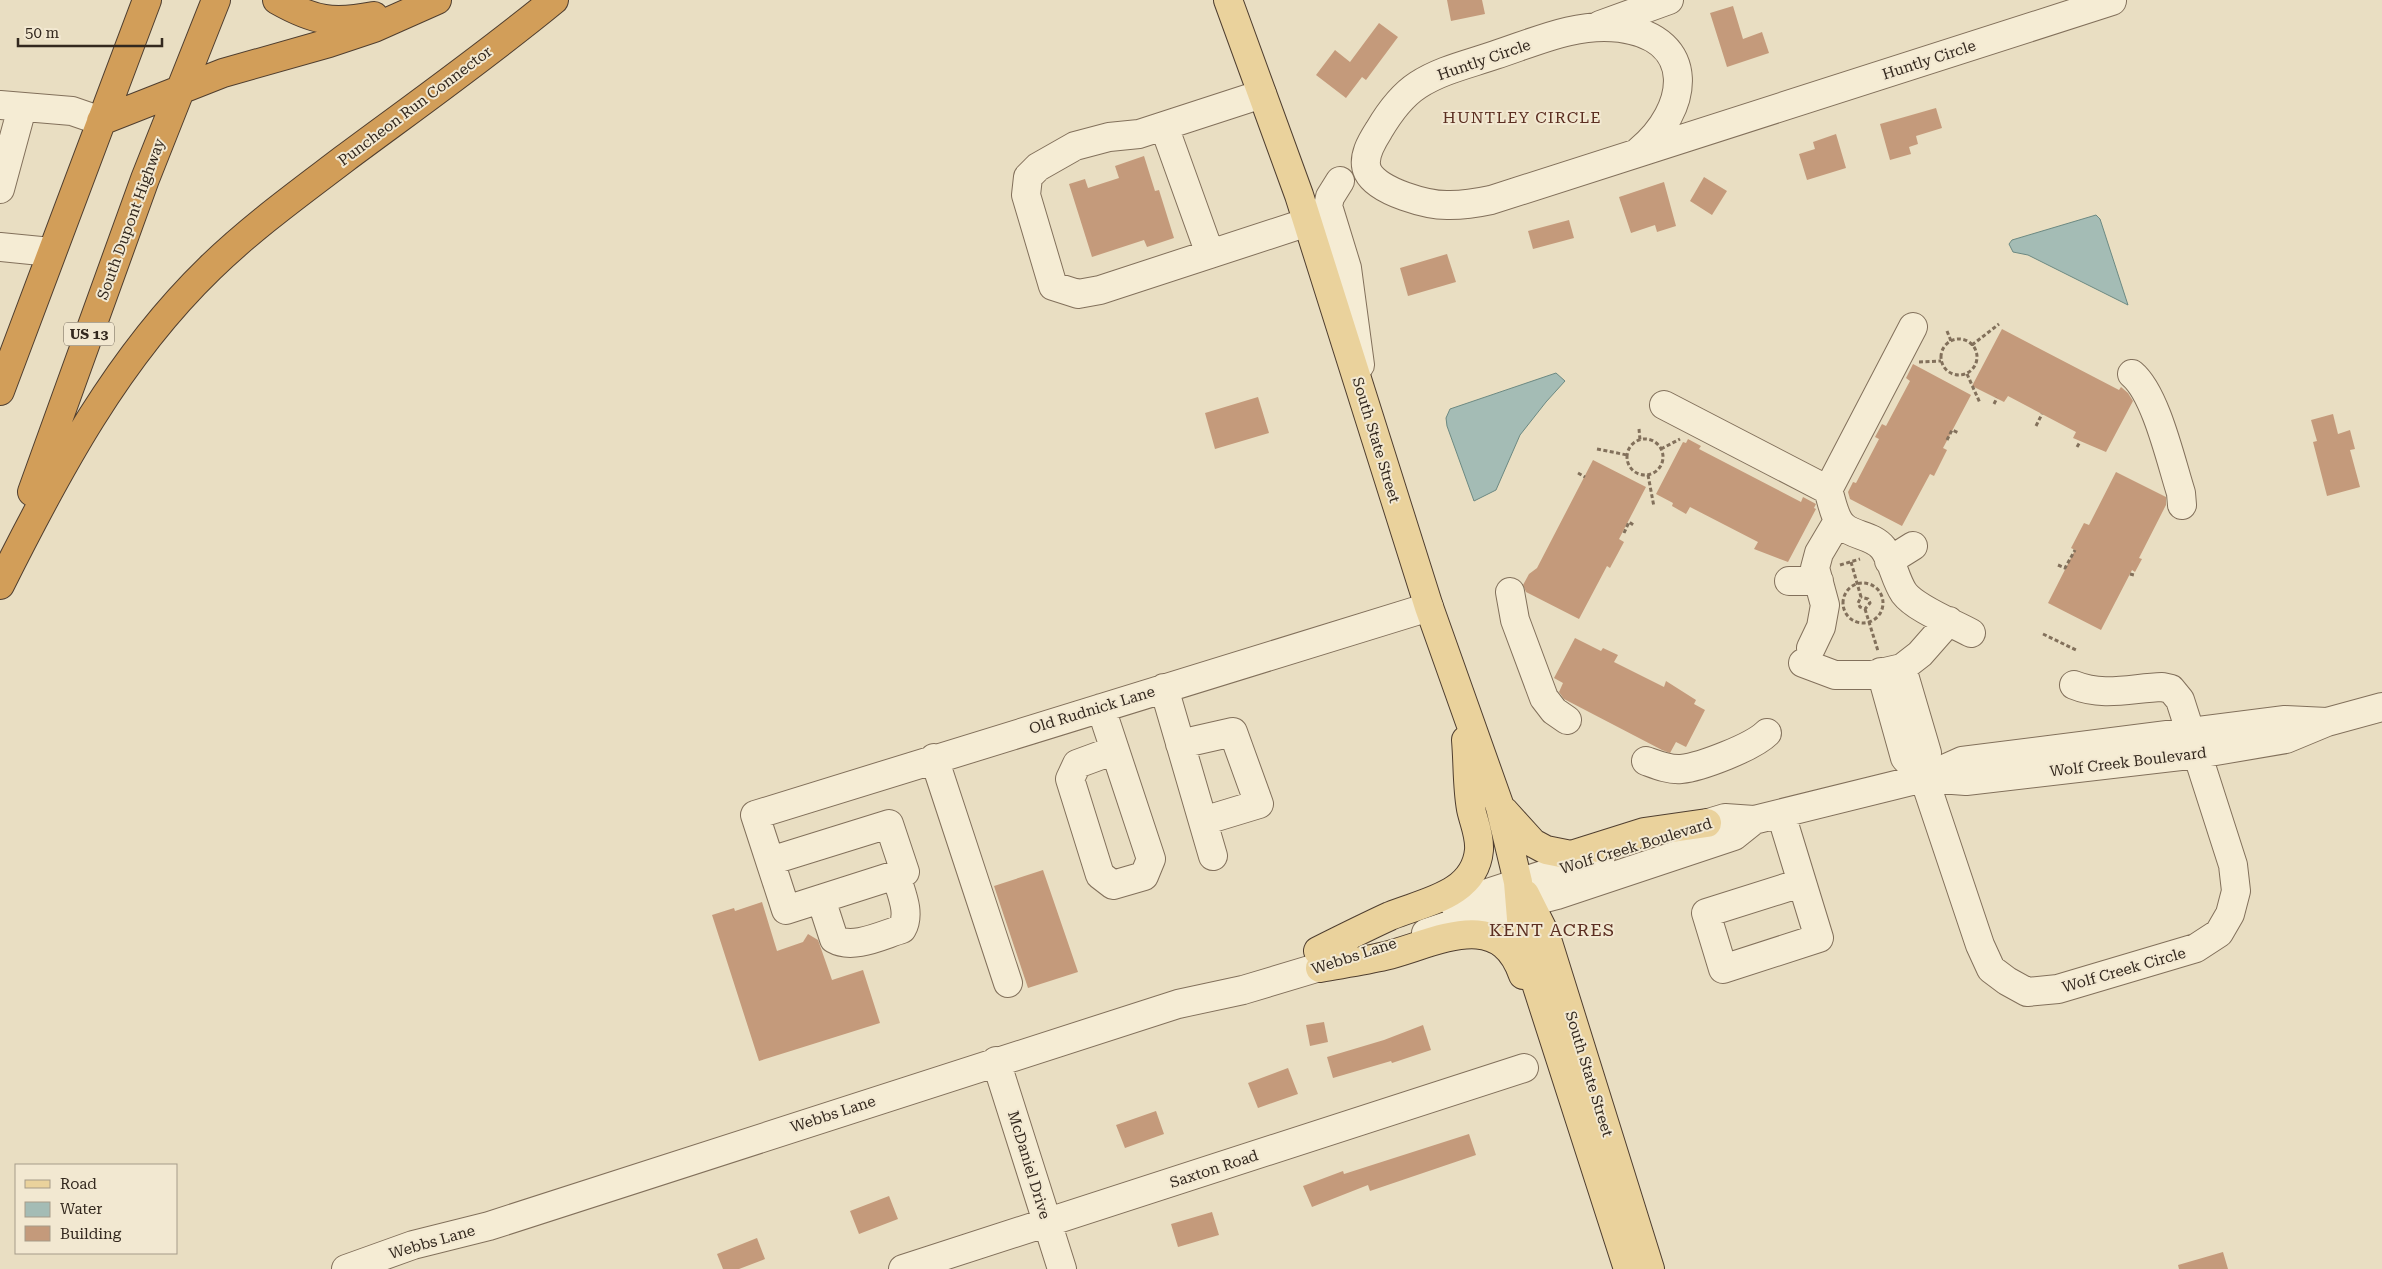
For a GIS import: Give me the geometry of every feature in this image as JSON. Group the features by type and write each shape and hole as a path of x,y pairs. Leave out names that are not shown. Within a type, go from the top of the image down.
{"highway":[{"path":"0,391 147,0"},
{"name":"South Dupont Highway","path":"0,580 179,89 216,0"},
{"path":"278,0 304,15 334,20 428,4"},
{"name":"Puncheon Run Connector","path":"0,586 77,439 141,345 168,312 210,268 275,211 554,0"},
{"path":"101,121 179,89 223,74 330,44 374,28 428,4"}],"main road":[{"name":"South State Street","path":"1228,0 1299,195 1428,607 1500,807 1522,897 1523,943 1628,1269"},
{"path":"1319,959 1391,916 1442,897 1460,886 1474,871 1478,861 1480,839 1471,809 1464,706"},
{"path":"1500,807 1523,836 1533,843 1546,850 1571,854 1644,832 1707,823"},
{"name":"South State Street","path":"1522,897 1546,936 1650,1269"},
{"path":"1319,959 1385,956 1460,935 1485,936 1498,939 1518,959 1560,1089 1588,1149"}],"street":[{"name":"Huntly Circle","path":"1596,27 1669,0"},
{"name":"Huntly Circle","path":"1746,119 1717,121 1702,117 1687,103 1679,84 1678,68 1668,52 1655,40 1620,28 1596,27 1570,31 1436,74 1407,93 1386,117 1368,148 1366,160 1368,172 1382,185 1424,202 1447,206 1491,200 1639,151 1746,119 2112,0"},
{"name":"Huntly Circle","path":"1639,151 1651,141 1668,118 1679,84"},
{"path":"1262,94 1139,134 1109,137 1075,146 1038,167 1028,178 1026,195 1053,286 1078,294 1100,290 1308,222"},
{"path":"0,189 11,106 72,111 101,121"},
{"path":"1164,126 1210,254"},
{"path":"1299,195 1368,172"},
{"path":"1340,181 1330,197 1328,206 1347,268 1366,406"},
{"path":"0,247 51,252"},
{"path":"1828,490 1913,327"},
{"path":"2132,374 2140,380 2149,396 2181,493 2182,505"},
{"path":"1664,404 1828,490 1838,521 1844,528 1867,536 1884,548 1888,561 1905,595 1915,603 1960,627 1920,654 1885,665 1835,675 1807,656 1821,628 1825,605 1815,568 1819,552 1838,521"},
{"path":"1888,561 1913,546"},
{"path":"1789,581 1818,581"},
{"path":"1510,592 1516,620 1544,698 1554,711 1567,720"},
{"name":"Old Rudnick Lane","path":"770,861 755,815 934,758 1428,607"},
{"path":"1885,665 1927,753 1924,778"},
{"name":"Wolf Creek Circle","path":"1924,778 1980,945 1991,969 2006,981 2027,992 2058,990 2196,948 2219,933 2230,914 2236,891 2233,865 2195,743 2184,718 2180,700 2171,689 2162,687 2103,692 2086,690 2074,685"},
{"path":"1164,688 1213,856"},
{"name":"Wolf Creek Boulevard","path":"1522,897 1707,823 1725,818 1754,820 1924,778 1966,781 2195,743 2286,739 2328,722 2382,707"},
{"path":"1101,708 1115,750"},
{"path":"1180,744 1233,732 1259,804 1202,821"},
{"path":"1646,761 1662,767 1680,769 1758,743 1767,733"},
{"path":"934,758 1008,983"},
{"path":"1781,814 1801,883"},
{"name":"Wolf Creek Boulevard","path":"1522,897 1734,836 1754,820"},
{"path":"889,824 905,872 896,875 786,910 770,861 889,824"},
{"path":"821,899 834,939 841,943 851,943 902,930 906,922 906,912 896,875"},
{"name":"Webbs Lane","path":"346,1269 413,1245 489,1226 996,1061 1178,1004 1243,990 1319,959 1522,897"},
{"name":"McDaniel Drive","path":"996,1061 1062,1269"},
{"name":"Saxton Road","path":"903,1269 1524,1068"},
{"name":"Webbs Lane","path":"394,1269 489,1226"}],"path":[{"path":"1972,345 1999,324"},
{"path":"1947,331 1951,341"},
{"path":"1961,339 1972,345 1976,351 1976,363 1967,374 1951,374 1943,367 1941,361 1942,349 1951,341 1961,339"},
{"path":"1911,362 1941,361"},
{"path":"1967,374 1980,403"},
{"path":"1994,404 1997,398"},
{"path":"2036,426 2042,414"},
{"path":"1639,429 1640,440"},
{"path":"1947,440 1952,430 1959,433"},
{"path":"1661,449 1684,436"},
{"path":"1640,440 1652,440 1661,449 1662,463 1658,470 1648,475 1633,471 1627,461 1626,455 1632,444 1640,440"},
{"path":"2077,447 2080,442"},
{"path":"1597,448 1626,455"},
{"path":"1578,473 1584,477"},
{"path":"1648,475 1654,507"},
{"path":"1624,533 1629,522 1636,526"},
{"path":"2058,565 2065,568 2075,550"},
{"path":"1851,562 1862,597"},
{"path":"2130,574 2134,576"},
{"path":"1858,584 1871,584 1883,596 1881,613 1870,622 1856,622 1845,610 1845,594 1858,584"},
{"path":"1862,597 1858,603 1860,607 1866,609"},
{"path":"1862,597 1868,599 1870,603 1866,609"},
{"path":"1866,609 1879,654 1885,665"},
{"path":"2042,634 2076,650"}],"water":[{"path":"2096,215 2100,219 2128,305 2028,255 2013,252 2009,244 2012,240"},
{"path":"1556,373 1565,381 1520,435 1496,490 1474,501 1447,426 1446,418 1450,409"}],"building":[{"path":"1447,0 1482,0 1485,14 1451,21"},
{"path":"1733,6 1743,39 1762,32 1769,53 1727,67 1710,13"},
{"path":"1379,23 1398,37 1366,80 1362,77 1346,98 1316,75 1335,50 1350,62"},
{"path":"1936,108 1942,128 1916,136 1918,144 1909,147 1911,154 1890,160 1880,124"},
{"path":"1836,134 1846,168 1807,180 1799,154 1815,149 1813,142"},
{"path":"1144,156 1155,191 1159,190 1174,238 1147,247 1144,240 1092,257 1069,184 1085,179 1088,188 1119,178 1115,166"},
{"path":"1704,177 1727,191 1712,215 1690,201"},
{"path":"1664,182 1676,226 1657,232 1655,225 1631,233 1619,197"},
{"path":"1569,220 1574,238 1533,249 1528,231"},
{"path":"1447,254 1456,282 1408,296 1400,268"},
{"path":"2002,329 2119,390 2121,387 2128,393 2133,401 2106,452 2073,438 2076,432 2008,396 2004,402 1972,386"},
{"path":"1913,364 1971,395 1943,448 1947,450 1934,476 1930,474 1902,526 1850,499 1848,492 1853,482 1856,483 1879,439 1875,437 1882,424 1886,426 1910,381 1906,378"},
{"path":"1258,397 1269,433 1215,449 1205,413"},
{"path":"2333,414 2338,434 2350,430 2355,449 2350,450 2360,487 2327,496 2313,442 2317,441 2311,420"},
{"path":"1688,439 1701,446 1699,449 1801,502 1803,497 1816,504 1814,508 1816,509 1788,562 1754,549 1758,542 1690,507 1686,514 1672,506 1673,503 1656,494 1683,442 1686,443"},
{"path":"1593,460 1646,487 1619,539 1624,542 1610,568 1607,566 1579,619 1526,592 1523,585 1529,574 1537,568"},
{"path":"2116,472 2166,497 2166,505 2139,558 2142,559 2135,572 2132,570 2101,630 2048,603 2075,550 2071,548 2084,523 2089,525"},
{"path":"1575,638 1601,651 1603,648 1618,655 1614,662 1664,687 1666,681 1696,700 1694,704 1705,710 1686,747 1676,742 1670,753 1662,750 1564,699 1559,692 1563,683 1554,678"},
{"path":"1043,870 1078,972 1028,988 994,886"},
{"path":"762,902 777,951 803,942 808,934 818,940 832,980 863,970 880,1023 759,1061 712,915 734,908 735,911"},
{"path":"1324,1022 1328,1042 1310,1046 1306,1025"},
{"path":"1423,1025 1431,1050 1392,1063 1391,1061 1333,1078 1327,1057 1384,1040"},
{"path":"1288,1068 1298,1094 1258,1108 1248,1083"},
{"path":"1156,1111 1164,1134 1125,1148 1116,1125"},
{"path":"1469,1134 1476,1155 1370,1191 1368,1185 1312,1207 1303,1186 1343,1171 1344,1174"},
{"path":"889,1196 898,1219 859,1234 850,1211"},
{"path":"1212,1212 1219,1235 1178,1247 1171,1224"},
{"path":"757,1238 765,1259 739,1269 723,1269 717,1254"},
{"path":"2223,1252 2228,1269 2179,1269 2178,1265"}],"district":[{"name":"HUNTLEY CIRCLE","path":"1522,117"},
{"name":"KENT ACRES","path":"1552,929"}]}
